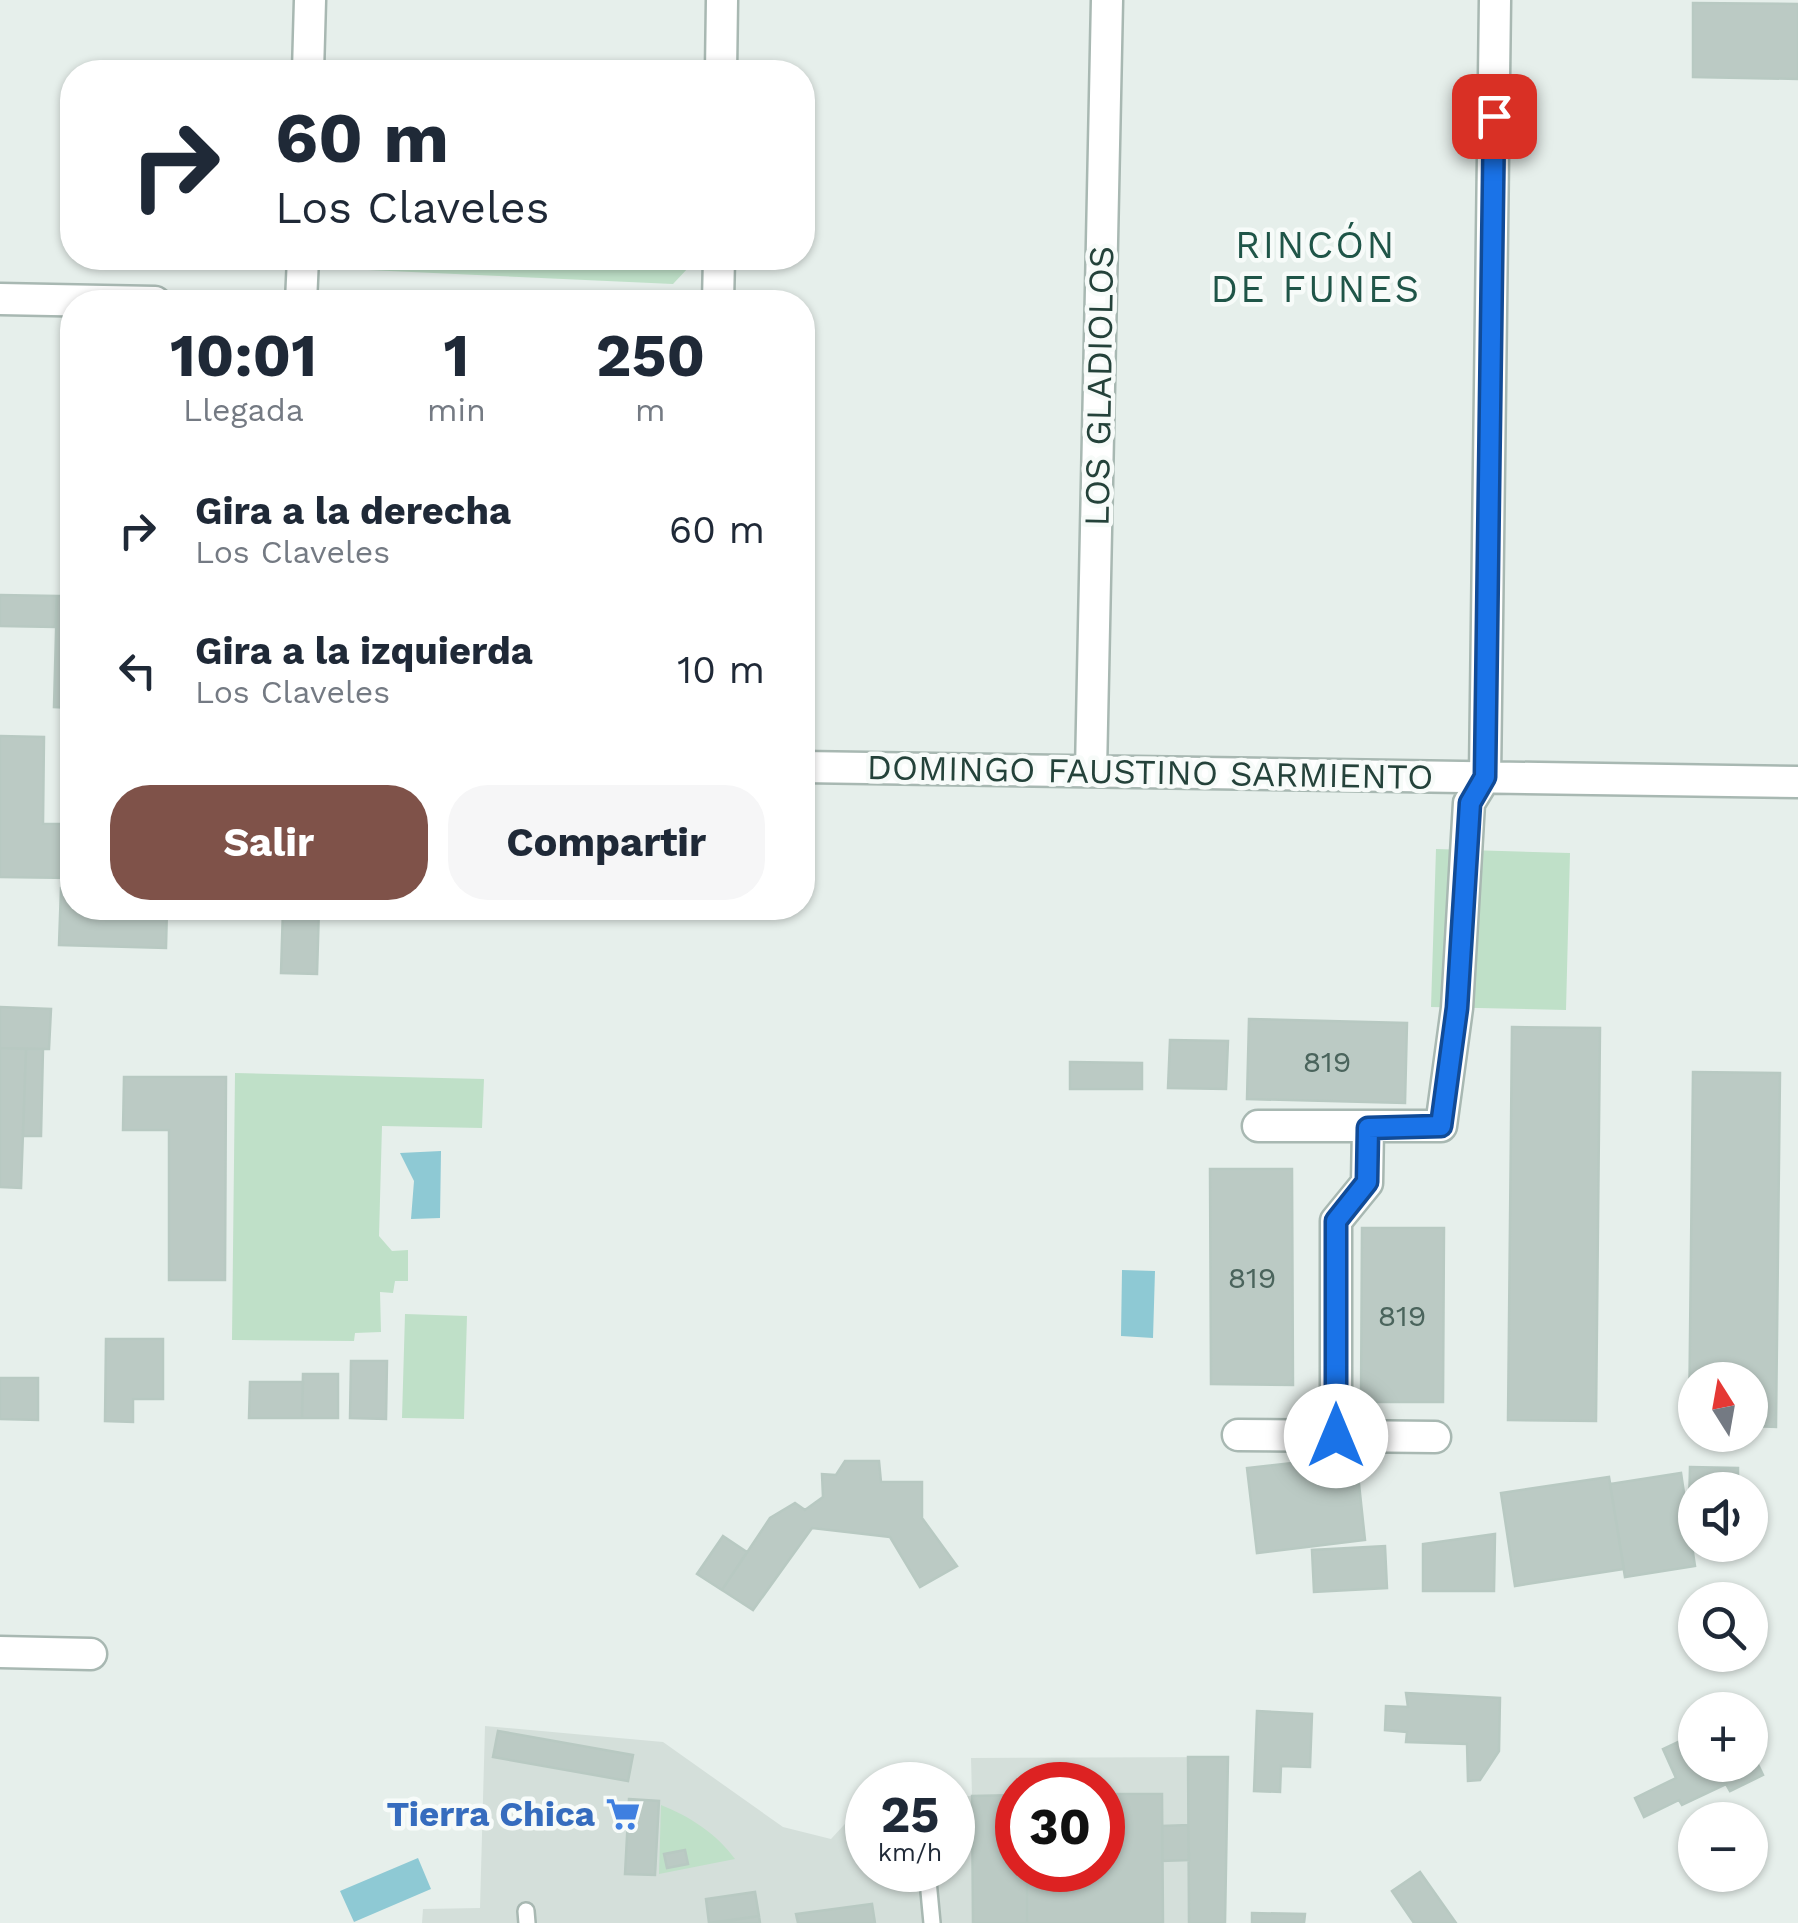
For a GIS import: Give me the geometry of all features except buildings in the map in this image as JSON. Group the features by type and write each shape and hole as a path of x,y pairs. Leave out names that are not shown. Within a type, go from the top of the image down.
{"street":[{"path":"308,60 310,0"},
{"path":"721,60 722,0"},
{"name":"LOS GLADIOLOS","path":"1091,771 1107,0"},
{"path":"1258,1126 1441,1126 1457,1008 1470,803 1485,777 1496,0"},
{"path":"0,299 60,300"},
{"name":"DOMINGO FAUSTINO SARMIENTO","path":"815,767 1798,782"},
{"path":"1336,1436 1336,1221 1367,1182 1368,1128"},
{"path":"1238,1434 1436,1437"},
{"path":"0,1652 91,1654"}],"lane":[{"path":"929,1892 932,1923"}],"shaded area":[{"name":"Tierra Chica","path":"485,1726 663,1742 783,1827 831,1839 845,1824 845,1892 975,1892 975,1762 971,1758 1228,1757 1225,1923 422,1923 423,1909 480,1908"}],"green space":[{"path":"368,270 686,270 673,284"},
{"path":"1436,849 1570,853 1566,1010 1431,1007"},
{"path":"235,1073 484,1079 482,1128 382,1126 379,1236 392,1251 408,1250 408,1281 395,1281 393,1293 380,1292 381,1332 355,1333 354,1341 232,1340"},
{"path":"405,1314 467,1316 464,1419 402,1418"},
{"path":"661,1805 702,1827 735,1859 659,1874"}],"water":[{"path":"441,1151 440,1218 411,1219 414,1181 400,1153"},
{"path":"1122,1270 1155,1271 1153,1338 1121,1336"},
{"path":"418,1858 431,1889 354,1922 340,1891"}],"place":[{"name":"Tierra Chica","path":"623,1814"}],"district":[{"name":"RINCÓN DE FUNES","path":"1316,267"}],"route":[{"path":"1336,1436 1336,1221 1367,1182 1368,1128 1441,1126 1457,1008 1470,803 1485,777 1494,116"}]}
